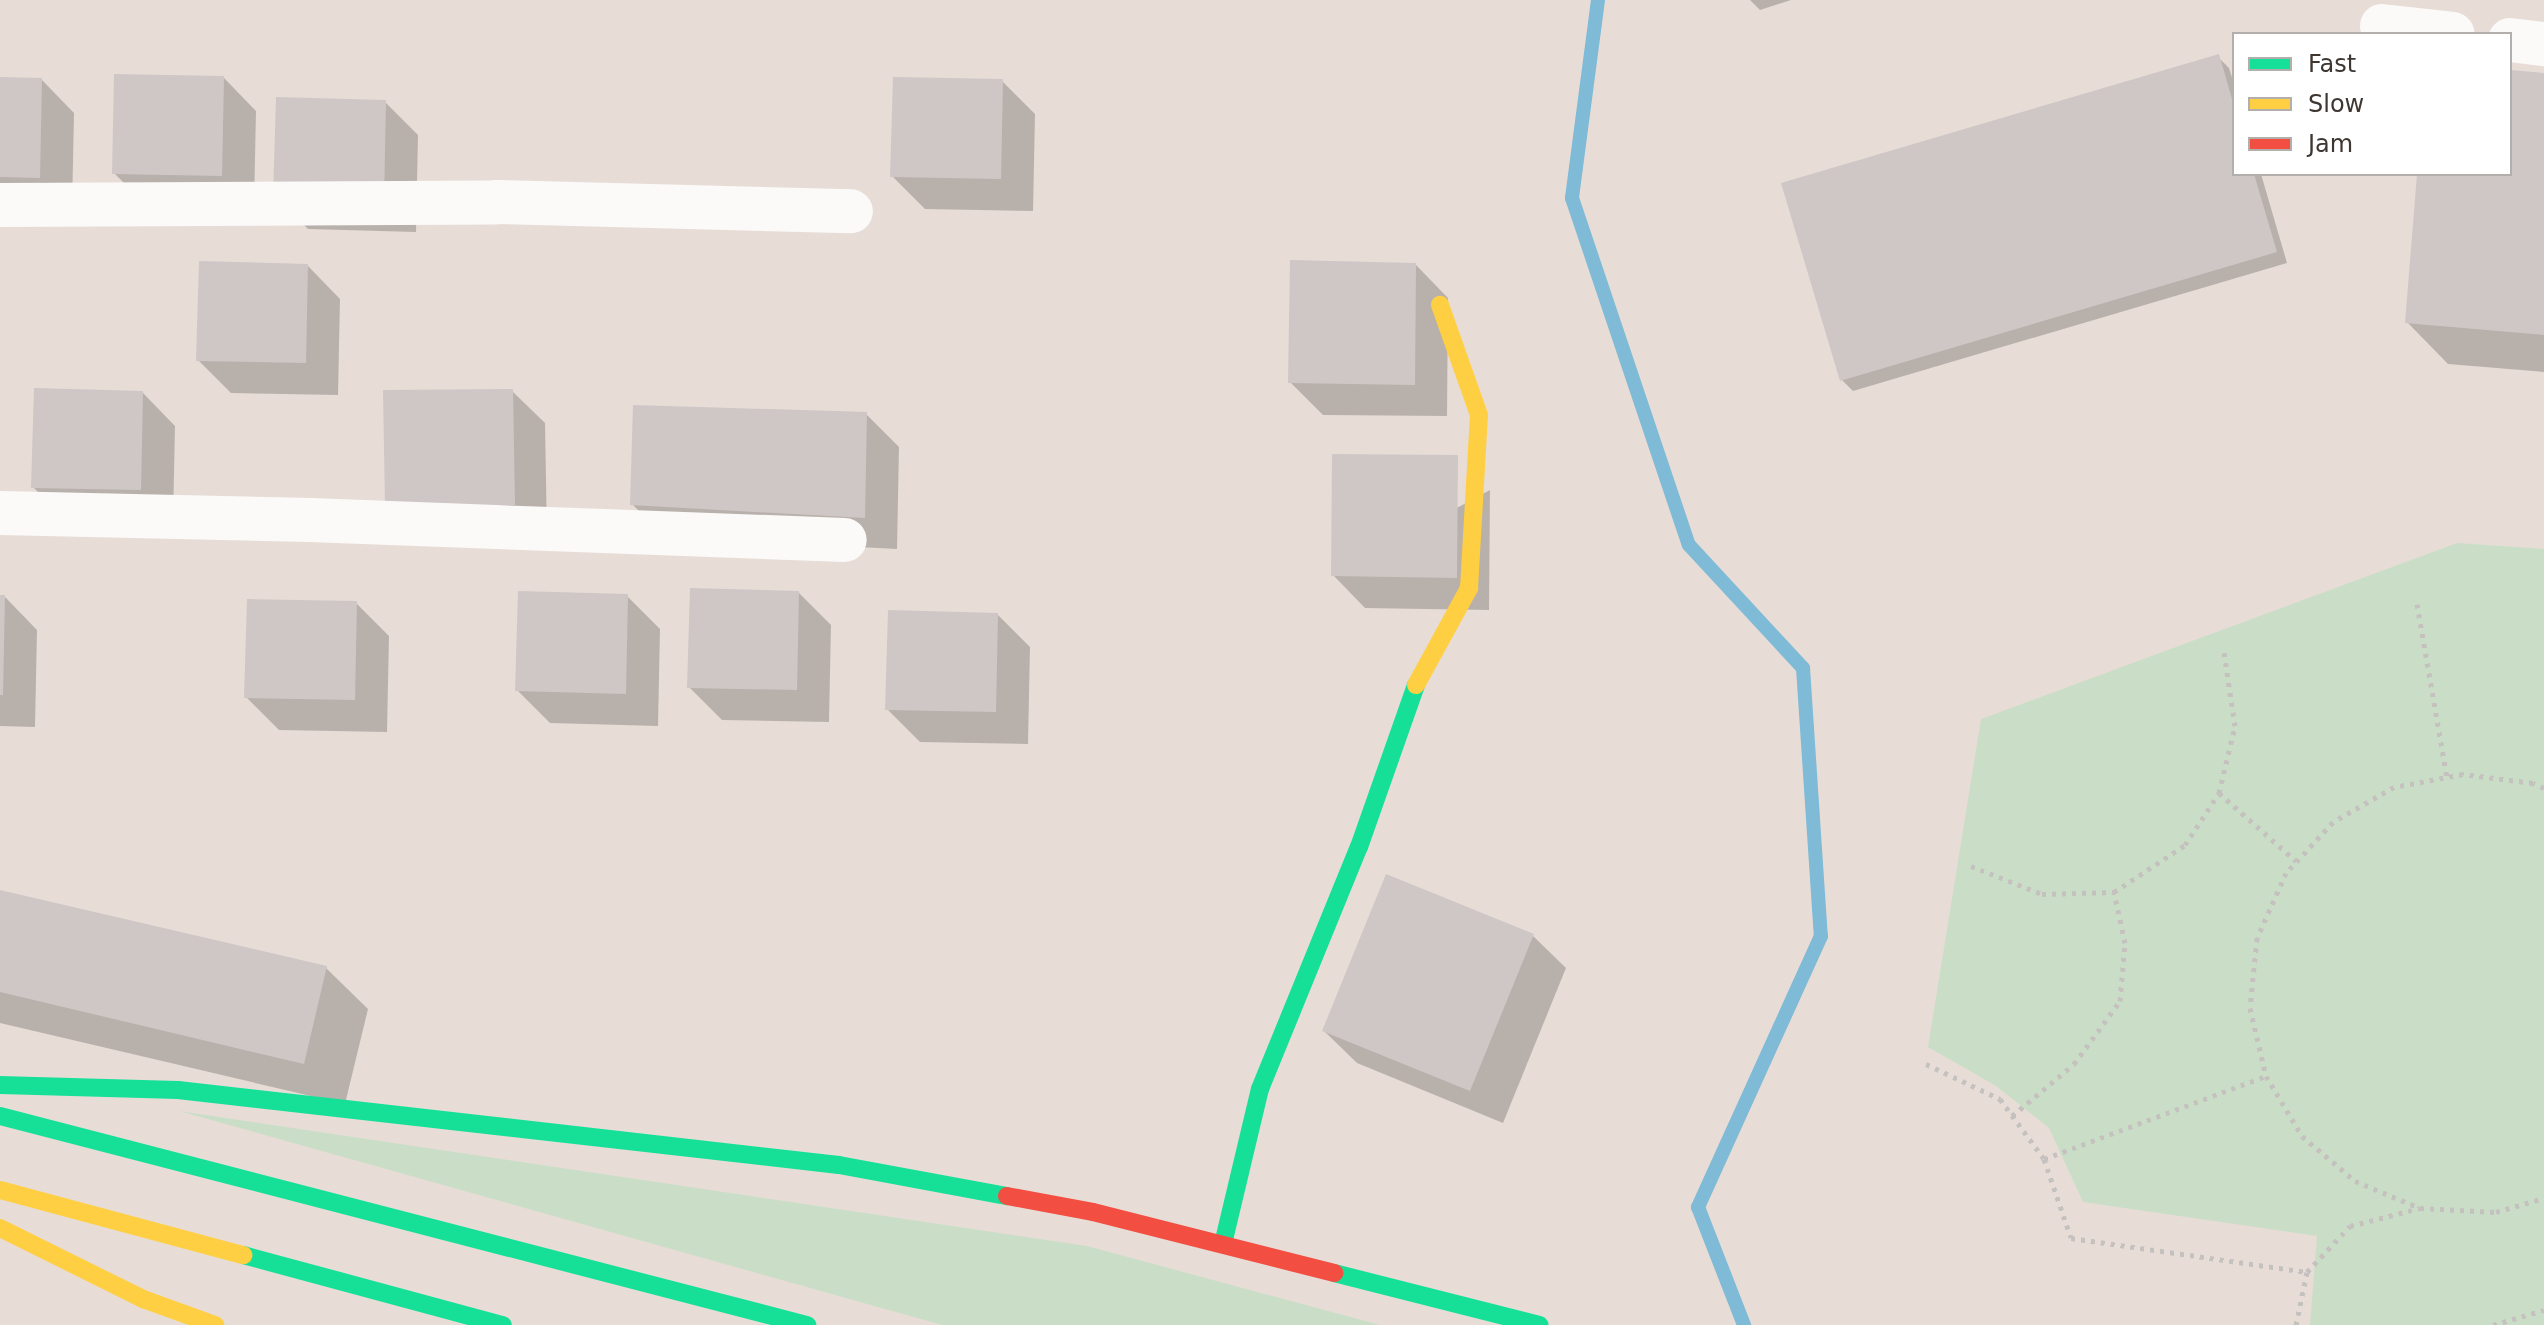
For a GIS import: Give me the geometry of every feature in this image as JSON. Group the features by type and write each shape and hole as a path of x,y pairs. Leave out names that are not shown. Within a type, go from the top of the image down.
{"main road":[{"path":"1223,1244 1260,1089 1359,847 1413,690 1469,588 1479,415 1440,305"},
{"path":"0,1085 178,1090 839,1165 1093,1212 1540,1325"},
{"path":"0,1116 807,1325"},
{"path":"0,1190 503,1325"},
{"path":"0,1228 143,1299 215,1325"}],"street":[{"path":"2382,26 2435,32"},
{"path":"2512,40 2544,44"},
{"path":"0,205 496,202 851,211"},
{"path":"0,513 310,520 845,540"}],"path":[{"path":"2417,604 2447,777"},
{"path":"1971,866 2042,894 2114,892 2185,845 2219,793 2235,726 2224,652"},
{"path":"2420,1208 2355,1181 2302,1136 2266,1076 2250,1008 2257,938 2286,873 2333,822 2394,787 2463,774 2533,783 2544,788"},
{"path":"2219,793 2296,862"},
{"path":"2012,1116 2074,1064 2120,1001 2125,943 2114,892"},
{"path":"1926,1064 2000,1099 2044,1159 2071,1238 2307,1272"},
{"path":"2044,1159 2266,1076"},
{"path":"2296,1325 2307,1272 2350,1226 2420,1208 2496,1212 2544,1199"},
{"path":"2493,1325 2544,1310"}],"green space":[{"path":"2457,543 2544,549 2544,1325 2310,1325 2317,1236 2083,1202 2049,1128 1996,1086 1928,1047 1981,719"},
{"path":"179,1111 1087,1246 1380,1325 942,1325"}],"building":[{"path":"2219,54 2232,99 2232,176 2255,176 2277,252 1840,381 1781,183"},
{"path":"2512,70 2544,73 2544,335 2405,323 2417,176 2512,176"},
{"path":"114,74 224,76 222,176 112,174"},
{"path":"0,77 42,78 40,178 0,177"},
{"path":"893,77 1003,79 1001,179 890,177"},
{"path":"276,97 386,100 384,200 273,197"},
{"path":"1290,260 1416,263 1415,385 1288,383"},
{"path":"199,261 308,264 306,363 196,361"},
{"path":"34,388 143,391 141,490 31,488"},
{"path":"513,389 515,505 385,506 383,390"},
{"path":"633,405 867,412 865,518 630,505"},
{"path":"1332,454 1458,455 1457,578 1331,576"},
{"path":"690,588 799,591 797,690 687,688"},
{"path":"518,591 628,594 626,694 515,691"},
{"path":"0,595 5,595 3,695 0,695"},
{"path":"247,599 357,601 355,700 244,698"},
{"path":"888,610 998,613 996,712 885,710"},
{"path":"1386,874 1534,934 1470,1091 1322,1031"},
{"path":"0,890 327,966 304,1064 0,992"}],"waterway":[{"path":"1598,0 1572,198 1689,545 1803,668 1821,936 1698,1207 1744,1325"}],"traffic: fast":[{"path":"1223,1244 1260,1089 1359,847 1416,685"},
{"path":"0,1085 178,1090 839,1165 1007,1196"},
{"path":"0,1116 807,1325"},
{"path":"243,1255 503,1325"},
{"path":"1334,1273 1540,1325"}],"traffic: slow":[{"path":"1416,685 1469,588 1479,415 1440,305"},
{"path":"0,1190 243,1255"},
{"path":"0,1228 143,1299 215,1325"}],"traffic: jam":[{"path":"1007,1196 1093,1212 1334,1273"}]}
